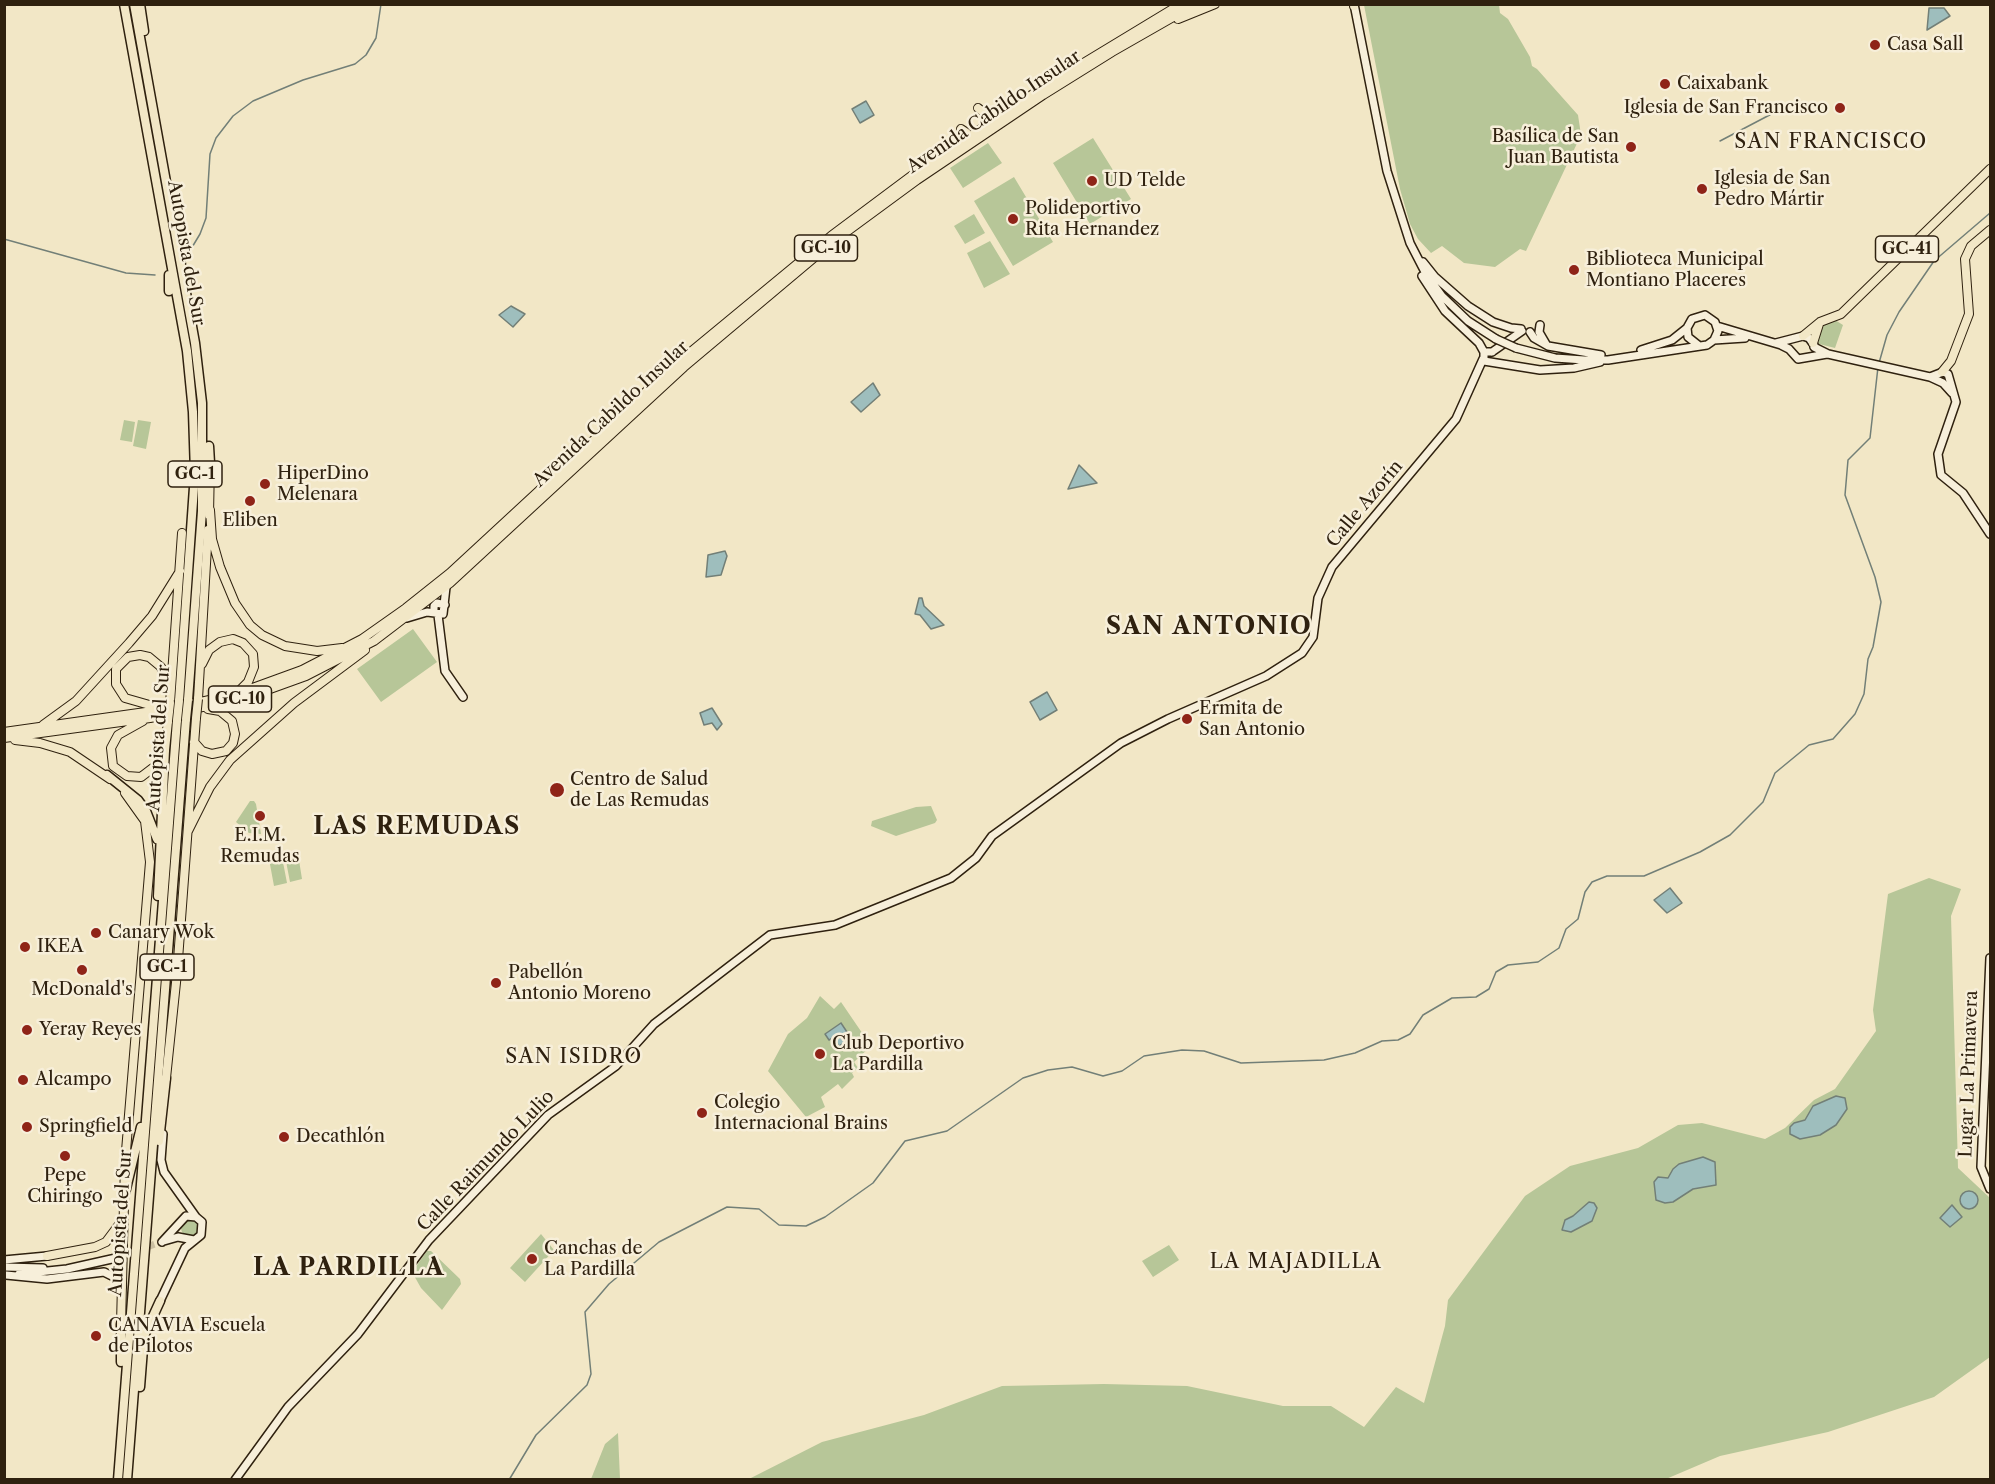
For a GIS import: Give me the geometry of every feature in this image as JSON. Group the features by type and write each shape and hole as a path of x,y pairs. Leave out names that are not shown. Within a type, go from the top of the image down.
{"highway":[{"name":"Autopista del Sur","path":"124,4 187,351 195,441 193,509 176,702 186,719 129,1479"},
{"name":"Autopista del Sur","path":"134,4 199,372 204,441 203,500 176,702"},
{"path":"140,4 144,32 142,50"},
{"path":"168,247 169,291"},
{"path":"199,372 206,395 210,463"},
{"name":"Autopista del Sur","path":"116,1479 154,1005 186,719"},
{"path":"154,1005 153,963 165,750"},
{"path":"107,776 138,800 154,826 158,842 158,895"},
{"path":"148,1216 166,1078"},
{"path":"125,1193 146,1106"},
{"path":"129,1479 144,1336 160,1300"},
{"path":"116,1479 121,1324"}],"main road":[{"path":"1150,21 1175,4"},
{"name":"Avenida Cabildo Insular","path":"4,732 176,702 236,694 302,670 362,639 450,573 676,364 798,261 996,118 1181,4"},
{"name":"Avenida Cabildo Insular","path":"4,739 204,708 282,686 326,667 374,641 446,587 684,367 803,265 927,173 1043,95 1196,4"},
{"path":"1149,30 1215,4"},
{"path":"978,108 988,117 996,118"},
{"path":"981,122 996,118"},
{"path":"961,129 968,133 966,139"},
{"name":"GC-41","path":"1799,337 1820,322 1841,314 1990,169"},
{"path":"1944,377 1969,314 1965,259 1971,246 1990,230"},
{"path":"1814,345 1820,322"},
{"path":"204,708 220,711 228,717 234,729 233,743 226,751 212,754 202,751 194,742 186,719 198,699 210,510 210,463"},
{"path":"210,510 212,539 220,567 235,603 250,625 276,643 302,649 338,649 362,639"},
{"path":"150,718 118,735 110,752 113,766 127,776 141,777 158,764 165,750 168,721 176,702 182,533"},
{"path":"40,727 68,709 121,651 152,616 180,571"},
{"path":"200,671 209,650 214,646 228,639 243,643 253,654 254,667 248,682 236,694"},
{"path":"186,835 210,787 230,760 294,703 352,662 374,641"},
{"path":"128,657 149,657 157,662 164,672 176,702 144,705 125,698 116,684 116,669 128,657"},
{"path":"4,739 52,746 70,752 107,776 135,804 145,821 150,847 122,1221 121,1324"},
{"path":"166,1078 177,973 194,742"},
{"path":"47,1256 95,1247 106,1242 122,1221"}],"street":[{"path":"1353,5 1387,171 1419,271 1432,294 1485,358 1555,370 1707,345 1714,340 1757,338"},
{"path":"1410,243 1435,277 1468,306 1493,322 1525,331 1537,341 1548,345 1591,355 1622,355"},
{"path":"1410,243 1426,274 1451,306 1496,339 1516,348 1555,358 1608,360"},
{"path":"1596,360 1672,340 1687,328 1692,319 1701,315 1710,317 1717,326 1775,343 1791,351"},
{"path":"1540,324 1541,338 1548,345"},
{"path":"1714,340 1717,326"},
{"path":"1687,328 1691,340 1698,345"},
{"path":"1485,358 1525,331"},
{"path":"1799,337 1791,344 1791,351 1794,358 1801,360 1828,354 1930,377 1944,377 1954,396 1955,408 1938,454 1941,474 1963,493 1990,534"},
{"path":"1775,343 1799,337 1828,354"},
{"path":"1811,356 1814,345"},
{"name":"Calle Azorín","path":"1309,645 1313,637 1318,598 1332,567 1456,419 1485,358"},
{"path":"446,587 445,605 435,604 436,614 445,671 463,698"},
{"path":"407,618 427,612 436,614"},
{"name":"Calle Raimundo Lulio","path":"235,1479 288,1407 358,1334 429,1240 555,1109 616,1066 654,1024 770,935 835,925 951,878 976,858 992,836 1121,743 1177,715 1266,676 1289,664 1309,645"},
{"name":"Lugar La Primavera","path":"1990,958 1981,1167 1990,1188"},
{"path":"160,1300 185,1248 201,1235 203,1229 168,1181 161,1160 166,1078"},
{"path":"194,1240 178,1237 160,1242 183,1218 196,1217"},
{"path":"4,1260 47,1256"},
{"path":"5,1272 58,1270 116,1258"},
{"path":"5,1272 47,1279 104,1272 116,1278 122,1288"}],"green space":[{"path":"1364,5 1499,5 1500,13 1508,19 1530,57 1532,66 1578,115 1581,135 1526,251 1520,249 1495,267 1464,263 1442,246 1431,253 1418,239 1410,224 1400,189"},
{"name":"UD Telde","path":"1093,138 1131,199 1090,224 1053,163"},
{"path":"988,143 1002,163 963,188 950,168"},
{"path":"1014,177 1053,242 1013,266 974,201"},
{"path":"974,214 985,233 965,244 954,226"},
{"path":"990,241 1010,274 984,288 967,253"},
{"path":"1835,320 1843,325 1835,348 1819,344 1817,338 1822,325"},
{"path":"124,420 135,422 132,442 120,440"},
{"path":"138,420 151,422 146,449 133,446"},
{"path":"413,629 437,662 381,702 357,669"},
{"path":"250,801 256,804 261,834 249,833 236,822"},
{"path":"931,806 937,820 935,823 896,836 871,826 872,821 916,807"},
{"path":"298,854 302,879 290,882 285,856"},
{"path":"282,857 287,883 274,886 269,859"},
{"path":"1929,878 1961,889 1951,916 1958,1168 1990,1198 1990,1357 1934,1397 1828,1432 1720,1456 1666,1479 747,1480 822,1442 924,1415 1002,1386 1104,1384 1187,1386 1283,1406 1331,1406 1364,1427 1396,1387 1424,1403 1445,1326 1448,1300 1525,1196 1570,1166 1638,1148 1678,1125 1702,1123 1765,1139 1785,1128 1814,1100 1835,1089 1876,1031 1873,1010 1888,894"},
{"name":"Club Deportivo La Pardilla","path":"820,996 834,1009 841,1002 871,1046 854,1062 858,1068 852,1073 854,1077 842,1089 838,1084 821,1097 825,1107 806,1117 768,1071 788,1034 807,1018"},
{"path":"190,1219 196,1222 199,1228 196,1234 190,1237 184,1234 181,1228 184,1222"},
{"name":"Canchas de La Pardilla","path":"541,1234 554,1250 525,1282 510,1268"},
{"path":"1169,1245 1179,1260 1153,1277 1142,1261"},
{"path":"427,1251 431,1251 460,1279 461,1284 442,1310 421,1288 412,1272"},
{"path":"618,1433 620,1479 591,1479 605,1444"}],"water":[{"path":"1929,8 1944,8 1950,16 1927,30"},
{"path":"866,101 874,115 860,123 852,109"},
{"path":"511,306 525,314 513,327 499,315"},
{"path":"873,383 880,395 861,412 851,402"},
{"path":"1079,465 1097,483 1068,489"},
{"path":"725,551 727,556 721,575 706,577 708,555"},
{"path":"919,598 922,598 924,606 944,625 931,629 920,615 915,614"},
{"path":"1047,692 1057,710 1040,720 1030,702"},
{"path":"712,708 722,724 717,730 712,723 704,725 700,713"},
{"path":"1670,888 1682,903 1667,913 1654,900"},
{"path":"841,1023 851,1038 839,1046 833,1038 829,1040 825,1034"},
{"path":"1836,1096 1845,1098 1847,1109 1836,1125 1820,1135 1800,1139 1790,1134 1790,1127 1794,1123 1805,1120 1813,1106"},
{"path":"1703,1157 1715,1162 1716,1185 1693,1189 1673,1202 1665,1203 1656,1200 1654,1182 1658,1177 1668,1178 1679,1164"},
{"path":"1969,1191 1975,1194 1978,1200 1975,1206 1969,1209 1963,1206 1960,1200 1963,1194"},
{"path":"1589,1202 1594,1203 1597,1208 1592,1221 1571,1232 1562,1230 1565,1220"},
{"path":"1952,1205 1962,1217 1950,1227 1940,1218"}],"waterway":[{"path":"191,249 206,218 210,154 216,138 233,116 253,101 303,80 355,64 366,55 376,38 381,4"},
{"path":"1720,141 1781,109"},
{"path":"1879,363 1887,335 1899,312 1934,261 1990,213"},
{"path":"4,239 126,273 155,275"},
{"path":"509,1480 536,1435 587,1385 591,1374 585,1312 609,1284 659,1242 727,1207 759,1209 779,1225 806,1226 825,1217 873,1183 905,1141 947,1131 1023,1078 1048,1070 1072,1067 1103,1076 1122,1071 1144,1056 1182,1050 1204,1051 1241,1063 1324,1060 1355,1053 1382,1041 1398,1040 1410,1034 1423,1015 1452,998 1476,997 1489,989 1496,972 1508,965 1538,962 1559,948 1566,929 1578,919 1585,892 1592,882 1607,876 1644,876 1700,852 1730,835 1763,802 1775,773 1809,745 1833,739 1855,714 1864,694 1868,659 1873,647 1881,602 1875,577 1845,495 1848,460 1870,438 1878,367"}],"tunnel":[{"path":"118,1257 158,1243"}],"place":[{"name":"Casa Sall","path":"1875,45"},
{"name":"Caixabank","path":"1665,84"},
{"name":"Iglesia de San Francisco","path":"1840,108"},
{"name":"Basílica de San Juan Bautista","path":"1631,147"},
{"name":"UD Telde","path":"1092,181"},
{"name":"Iglesia de San Pedro Mártir","path":"1702,189"},
{"name":"Polideportivo Rita Hernandez","path":"1013,219"},
{"name":"Biblioteca Municipal Montiano Placeres","path":"1574,270"},
{"name":"HiperDino Melenara","path":"265,484"},
{"name":"Eliben","path":"250,501"},
{"name":"Ermita de San Antonio","path":"1187,719"},
{"name":"Centro de Salud de Las Remudas","path":"557,790"},
{"name":"E.I.M. Remudas","path":"260,816"},
{"name":"Canary Wok","path":"96,933"},
{"name":"IKEA","path":"25,947"},
{"name":"McDonald's","path":"82,970"},
{"name":"Pabellón Antonio Moreno","path":"496,983"},
{"name":"Yeray Reyes","path":"27,1030"},
{"name":"Club Deportivo La Pardilla","path":"820,1054"},
{"name":"Alcampo","path":"23,1080"},
{"name":"Colegio Internacional Brains","path":"702,1113"},
{"name":"Springfield","path":"27,1127"},
{"name":"Decathlón","path":"284,1137"},
{"name":"Pepe Chiringo","path":"65,1156"},
{"name":"Canchas de La Pardilla","path":"532,1259"},
{"name":"CANAVIA Escuela de Pilotos","path":"96,1336"}],"district":[{"name":"SAN FRANCISCO","path":"1831,142"},
{"name":"SAN ANTONIO","path":"1209,627"},
{"name":"LAS REMUDAS","path":"417,827"},
{"name":"SAN ISIDRO","path":"574,1057"},
{"name":"LA MAJADILLA","path":"1296,1262"},
{"name":"LA PARDILLA","path":"349,1268"}]}
